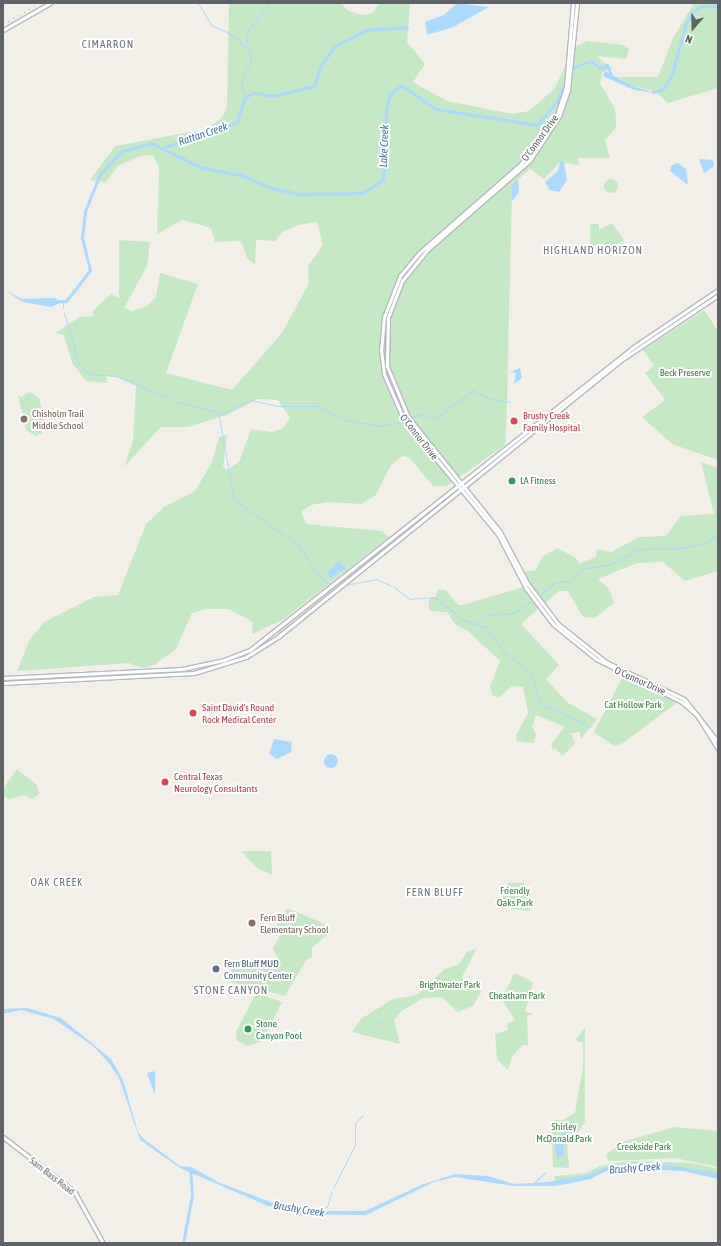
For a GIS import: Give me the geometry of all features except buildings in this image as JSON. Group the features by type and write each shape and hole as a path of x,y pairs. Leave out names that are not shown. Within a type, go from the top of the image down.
{"main road":[{"path":"3,30 50,3"},
{"name":"O'Connor Drive","path":"568,62 573,3"},
{"name":"O'Connor Drive","path":"576,3 563,100 549,131 521,170 414,264 397,291 388,318 387,366 398,402 458,482 474,506 484,514 504,544 530,595 562,633 603,664 682,702 697,715 718,749"},
{"path":"3,678 152,671 204,666 244,653 274,634 458,482 535,426 667,324 718,290"},
{"path":"638,349 718,295"},
{"path":"671,327 697,304"},
{"path":"3,683 152,676 201,672 246,658 317,605 461,487 528,437 667,324"},
{"path":"528,437 535,426"},
{"path":"521,442 523,435"},
{"name":"O'Connor Drive","path":"461,487 500,531 527,583 558,624 606,662 684,699 718,742"},
{"path":"333,591 357,566"},
{"path":"317,605 349,573"},
{"path":"152,671 152,676"},
{"path":"95,679 129,672"},
{"path":"51,680 84,675"},
{"name":"Sam Bass Road","path":"3,1138 74,1191 103,1243"}],"green space":[{"path":"229,3 341,3 348,11 363,15 373,13 379,3 410,3 407,42 425,64 413,82 447,101 513,114 529,111 554,89 575,47 587,41 622,45 629,49 626,59 596,56 612,68 602,73 600,83 615,109 616,128 605,140 610,158 577,158 580,165 560,162 544,179 530,169 512,185 506,444 447,486 433,486 410,458 402,456 391,465 376,495 361,504 328,502 311,505 301,512 306,524 382,531 389,537 284,619 252,634 253,622 229,609 206,609 192,613 176,649 154,665 142,668 129,663 17,671 29,641 44,622 94,597 118,595 146,524 164,507 195,491 212,462 219,437 227,435 223,467 227,470 239,462 251,429 272,432 283,428 290,418 278,400 258,399 226,415 188,427 161,427 124,467 133,441 136,385 116,377 106,376 107,383 86,381 72,363 64,335 56,333 79,317 94,316 92,312 111,294 119,298 119,240 150,242 147,266 124,308 132,311 147,306 156,297 160,273 198,284 166,373 232,390 282,333 309,283 308,266 323,245 317,222 298,225 282,232 275,241 256,240 255,264 247,258 241,241 215,242 211,228 182,220 157,234 159,168 153,155 140,156 118,166 106,182 90,180 115,146 207,129 221,118 227,108"},
{"path":"694,3 718,3 718,88 668,103 655,91 635,87 618,77 658,77 673,38"},
{"path":"608,179 614,179 618,183 618,189 614,193 608,193 604,189 604,183"},
{"path":"612,223 624,240 616,245 590,246 590,224 599,224 599,230"},
{"name":"Beck Preserve","path":"704,310 718,331 718,460 672,444 642,417 665,400 645,373 654,366 643,350"},
{"path":"30,392 39,398 45,425 42,433 36,436 26,430 18,395 21,397"},
{"path":"701,462 718,468 718,571 685,581 663,562 637,563 598,579 609,589 614,603 595,618 583,617 568,591 559,591 543,605 522,572 536,570 542,557 557,548 576,558 579,564 596,557 597,549 611,552 640,537 666,536 681,516 714,514"},
{"path":"523,587 538,609 521,624 559,665 546,679 568,703 597,719 581,739 580,732 571,733 575,744 562,756 555,748 553,751 551,744 565,727 536,715 532,726 536,735 534,743 517,741 516,735 528,713 523,687 512,686 498,698 492,695 490,687 500,661 468,631 456,625 447,612 429,611 429,598 435,598 438,589 446,590 458,605 463,605"},
{"name":"Cat Hollow Park","path":"623,676 679,701 623,743 614,746 594,732"},
{"path":"17,769 37,785 39,794 32,799 25,795 10,799 3,796 5,786"},
{"path":"241,851 271,851 272,875 258,869"},
{"name":"Friendly Oaks Park","path":"508,883 524,883 525,891 531,891 530,911 512,909 502,899"},
{"path":"287,908 325,924 331,931 312,948 312,957 307,959 285,996 231,982 231,967 277,968 279,960 273,949 280,935 277,933 278,920"},
{"name":"Brightwater Park","path":"477,948 462,977 466,986 475,983 474,991 482,990 473,1006 458,1012 442,997 423,998 400,1012 394,1021 400,1044 352,1032 361,1019 393,999 417,995 445,969 459,964 467,952"},
{"name":"Cheatham Park","path":"514,973 533,982 525,1012 534,1014 527,1016 528,1045 523,1045 513,1055 508,1070 497,1059 495,1034 508,1030 507,1024 515,1020 502,1000"},
{"path":"256,993 282,1002 262,1041 248,1046 237,1041 236,1032"},
{"name":"Shirley McDonald Park","path":"585,1028 585,1122 567,1146 569,1168 553,1167 552,1127 555,1120 563,1120 575,1113 583,1067 583,1043 575,1040"},
{"name":"Creekside Park","path":"675,1127 718,1131 718,1167 675,1158 608,1161 606,1154 625,1141"},
{"path":"629,1161 693,1163 718,1169 718,1179 684,1171 639,1169 606,1171 591,1179 555,1186 555,1176 586,1173 600,1166"}],"water":[{"path":"457,3 489,7 453,27 427,35 425,22 444,15"},
{"path":"605,71 635,87 656,93 634,90 603,76"},
{"path":"699,159 713,160 714,166 704,173"},
{"path":"560,162 564,162 567,180 559,192 550,190 545,182 558,171"},
{"path":"678,163 686,169 688,185 670,171 671,166"},
{"path":"518,179 519,192 511,202 512,185"},
{"path":"3,289 22,299 55,298 60,303 51,307 23,302"},
{"path":"520,368 522,378 514,384 516,373 510,372"},
{"path":"339,561 346,568 330,578 327,573"},
{"path":"274,739 292,742 291,752 277,759 269,754"},
{"path":"331,754 336,756 338,761 336,766 331,768 326,766 324,761 326,756"},
{"name":"Brushy Creek","path":"27,1008 61,1018 111,1059 123,1080 138,1132 144,1139 180,1166 191,1167 220,1183 273,1203 322,1211 365,1211 421,1185 455,1174 488,1176 514,1184 548,1182 587,1175 610,1166 662,1164 712,1172 718,1174 718,1179 684,1171 648,1169 606,1171 590,1179 555,1186 513,1186 455,1177 434,1182 366,1215 299,1214 289,1208 268,1206 180,1168 140,1140 119,1078 109,1063 93,1046 54,1019 21,1010 3,1014 3,1009"},
{"path":"155,1071 155,1093 154,1093 147,1073"},
{"path":"570,1128 563,1143 564,1156 557,1158 554,1140"}],"waterway":[{"path":"198,3 211,25 229,33 248,49"},
{"path":"245,97 241,83 251,59 246,39 248,30 270,3"},
{"name":"Lake Creek","path":"653,92 663,89 672,74 686,23 694,11 701,6 718,7"},
{"name":"Rattan Creek","path":"165,147 237,122 245,97 254,93 273,96 314,86 321,65 335,46 366,30 407,27"},
{"name":"Lake Creek","path":"570,72 573,67 591,61 601,68 607,65 611,75"},
{"name":"Lake Creek","path":"56,301 66,301 90,270 82,237 85,211 100,174 122,151 151,143 202,168 241,175 272,188 298,194 362,193 383,180 386,110 390,94 401,85 436,109 537,125 557,101 566,80"},
{"name":"Lake Creek","path":"63,301 63,308"},
{"path":"64,313 79,364 89,374 116,376 177,402 218,412 234,500 297,544 319,576 330,584"},
{"path":"410,417 421,414 436,418 473,390 489,399 510,402"},
{"path":"220,415 251,400 277,406 318,406 345,420 379,426 403,422"},
{"path":"538,597 554,583 572,580 580,569 610,565 638,549 681,548 709,542 713,536 718,540"},
{"path":"345,585 376,579 392,586"},
{"path":"394,587 410,599 434,597 463,620 486,627 504,652 532,674 539,703 591,727"},
{"path":"477,623 485,615 514,613 531,601"},
{"path":"373,1019 380,1023"},
{"path":"333,1188 355,1145 355,1123 363,1115"},
{"path":"558,1164 565,1163 565,1155"},
{"path":"183,1243 192,1195 190,1168"},
{"path":"533,1183 546,1172"},
{"name":"Brushy Creek","path":"315,1210 327,1207 331,1193"}],"railway":[{"path":"3,24 40,3"}],"place":[{"name":"Chisholm Trail Middle School","path":"24,419"},
{"name":"Brushy Creek Family Hospital","path":"514,421"},
{"name":"LA Fitness","path":"512,481"},
{"name":"Saint David's Round Rock Medical Center","path":"193,713"},
{"name":"Central Texas Neurology Consultants","path":"165,782"},
{"name":"Fern Bluff Elementary School","path":"252,923"},
{"name":"Fern Bluff MUD Community Center","path":"216,969"},
{"name":"Stone Canyon Pool","path":"248,1029"}],"district":[{"name":"CIMARRON","path":"108,44"},
{"name":"HIGHLAND HORIZON","path":"593,250"},
{"name":"OAK CREEK","path":"57,882"},
{"name":"FERN BLUFF","path":"435,892"},
{"name":"STONE CANYON","path":"231,990"}]}
